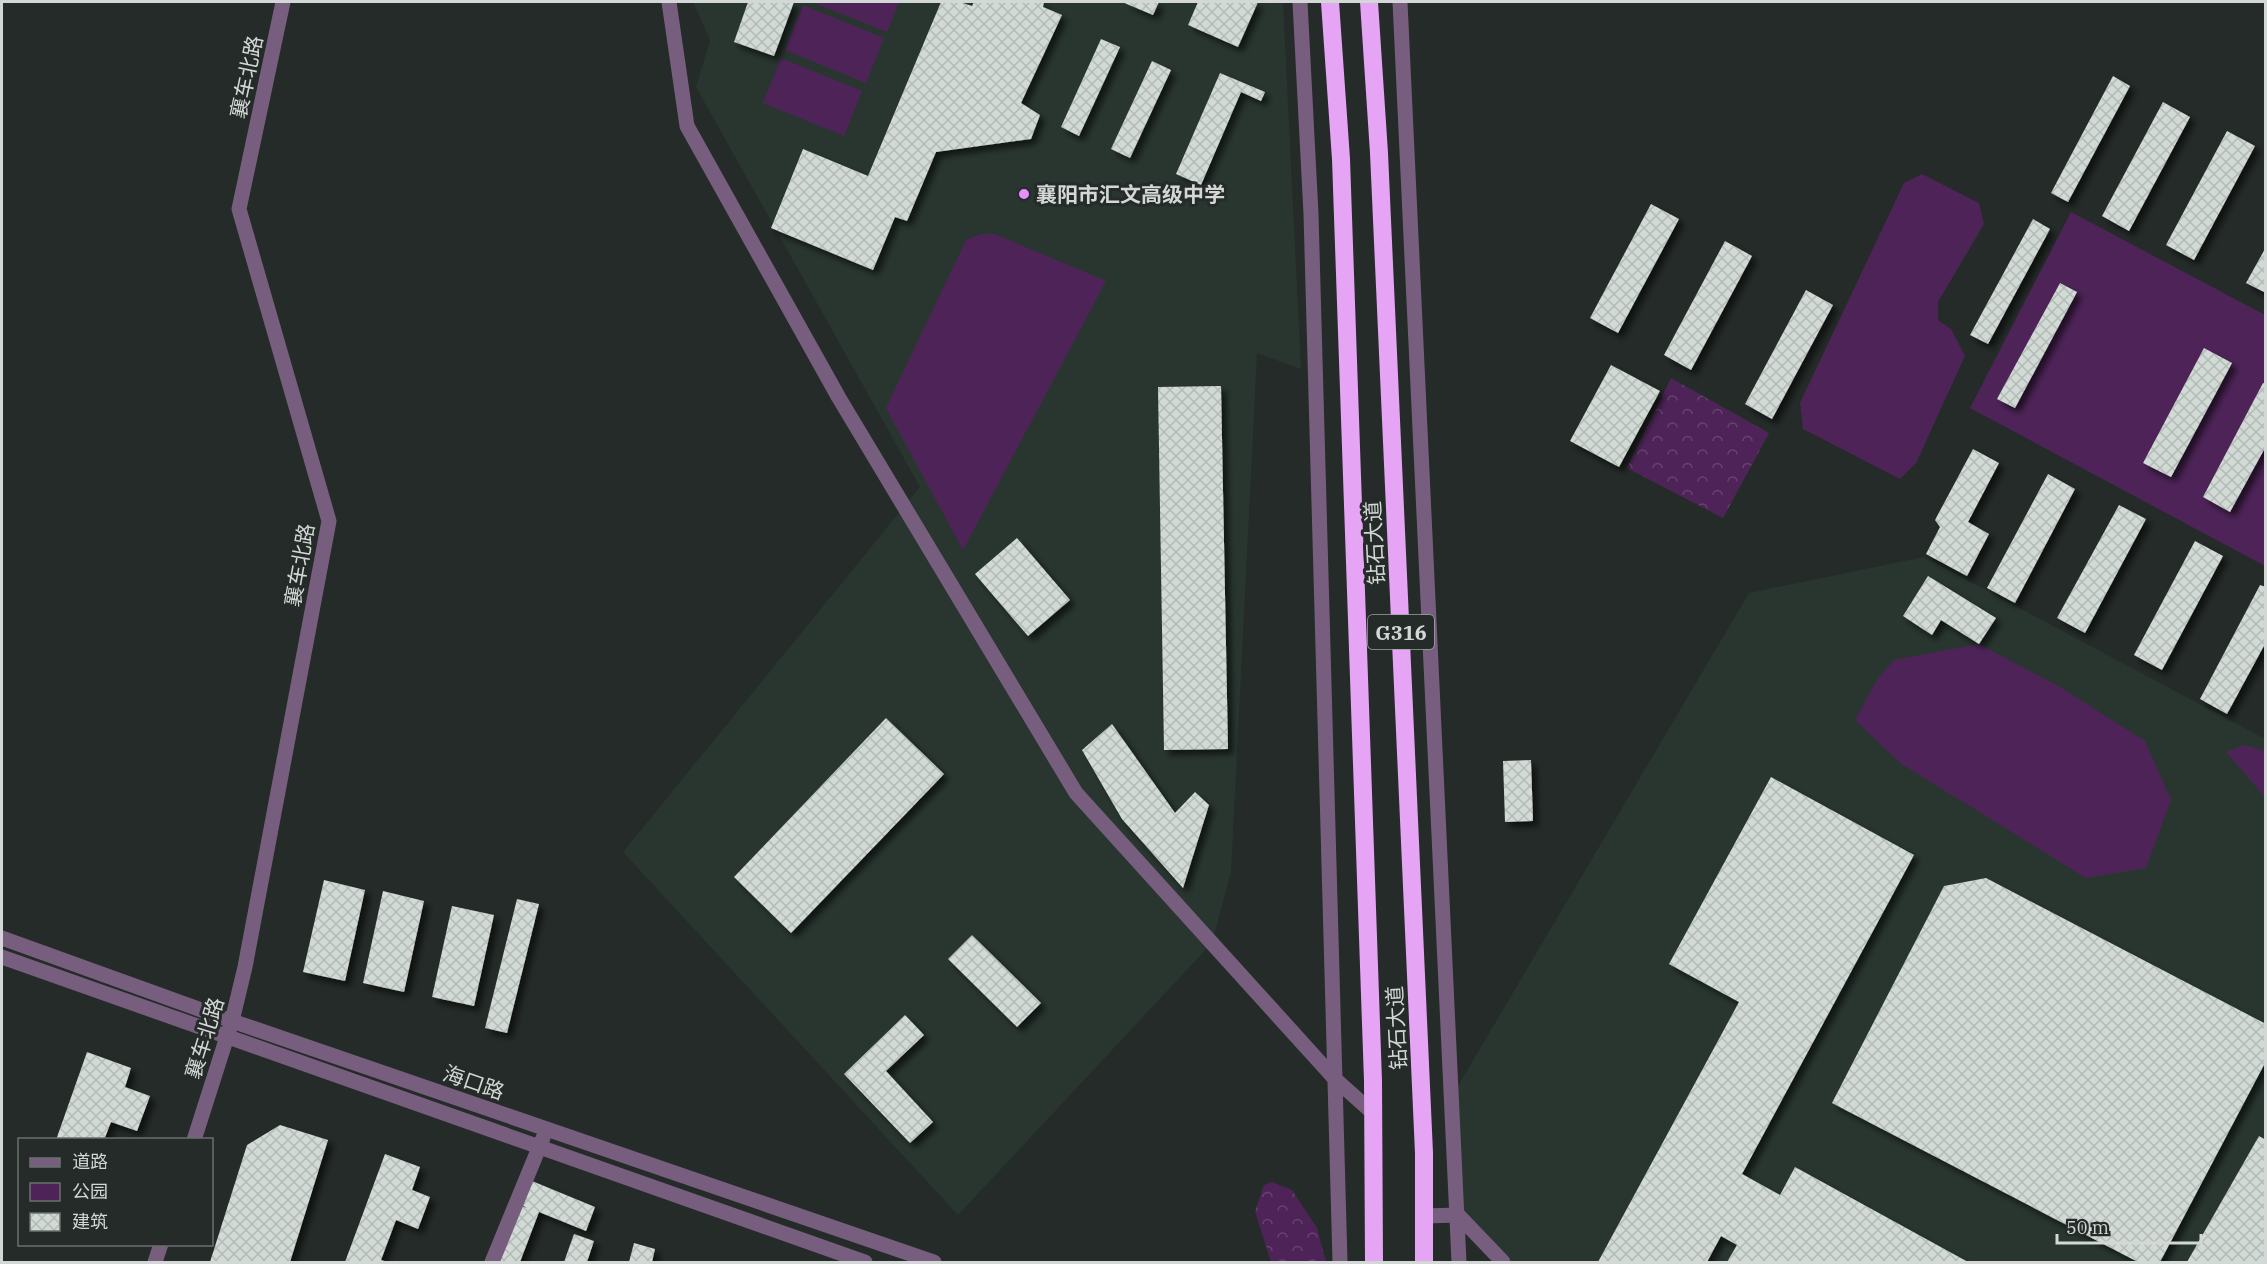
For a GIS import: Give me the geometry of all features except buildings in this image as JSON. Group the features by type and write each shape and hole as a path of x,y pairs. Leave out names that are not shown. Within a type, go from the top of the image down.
{"highway":[{"name":"钻石大道","path":"1330,2 1341,171 1373,1113 1374,1263"},
{"name":"钻石大道","path":"1369,2 1381,201 1424,1153 1424,1263"}],"street":[{"name":"襄车北路","path":"195,1138 232,1021 245,967 329,521 238,209 283,2"},
{"path":"669,2 687,126 839,398 1076,793 1335,1079 1373,1113"},
{"path":"1300,2 1311,214 1340,1263"},
{"path":"1400,2 1458,1215 1458,1263"},
{"name":"海口路","path":"2,938 232,1021 934,1263"},
{"name":"海口路","path":"2,957 865,1263"},
{"path":"492,1263 546,1129"},
{"path":"1424,1216 1458,1215 1503,1263"},
{"path":"155,1263 161,1246"}],"shaded area":[{"path":"693,2 1283,2 1301,369 1257,353 1231,872 1212,943 958,1215 623,852 920,487 696,87 710,40"},
{"path":"1924,557 2265,739 2265,1262 1503,1262 1458,1215 1452,1096 1749,593"}],"green space":[{"path":"812,2 899,2 887,32"},
{"path":"803,5 884,38 866,83 785,50"},
{"path":"781,58 862,91 844,136 763,103"},
{"path":"1922,174 1979,203 1984,224 1938,302 1938,320 1951,329 1965,356 1916,463 1900,479 1803,429 1800,403 1904,183"},
{"path":"2071,212 2265,315 2265,566 1970,408"},
{"path":"981,234 995,234 1106,281 963,550 886,408 966,240"},
{"path":"1671,378 1769,433 1723,518 1627,468"},
{"path":"1979,644 2060,687 2145,741 2171,800 2146,868 2086,878 1900,763 1855,720 1878,678 1894,660"},
{"path":"2244,745 2265,751 2265,797 2226,752"},
{"path":"1272,1182 1292,1190 1317,1228 1326,1262 1271,1262 1255,1211 1264,1185"}],"place":[{"name":"襄阳市汇文高级中学","path":"1024,194"}]}
